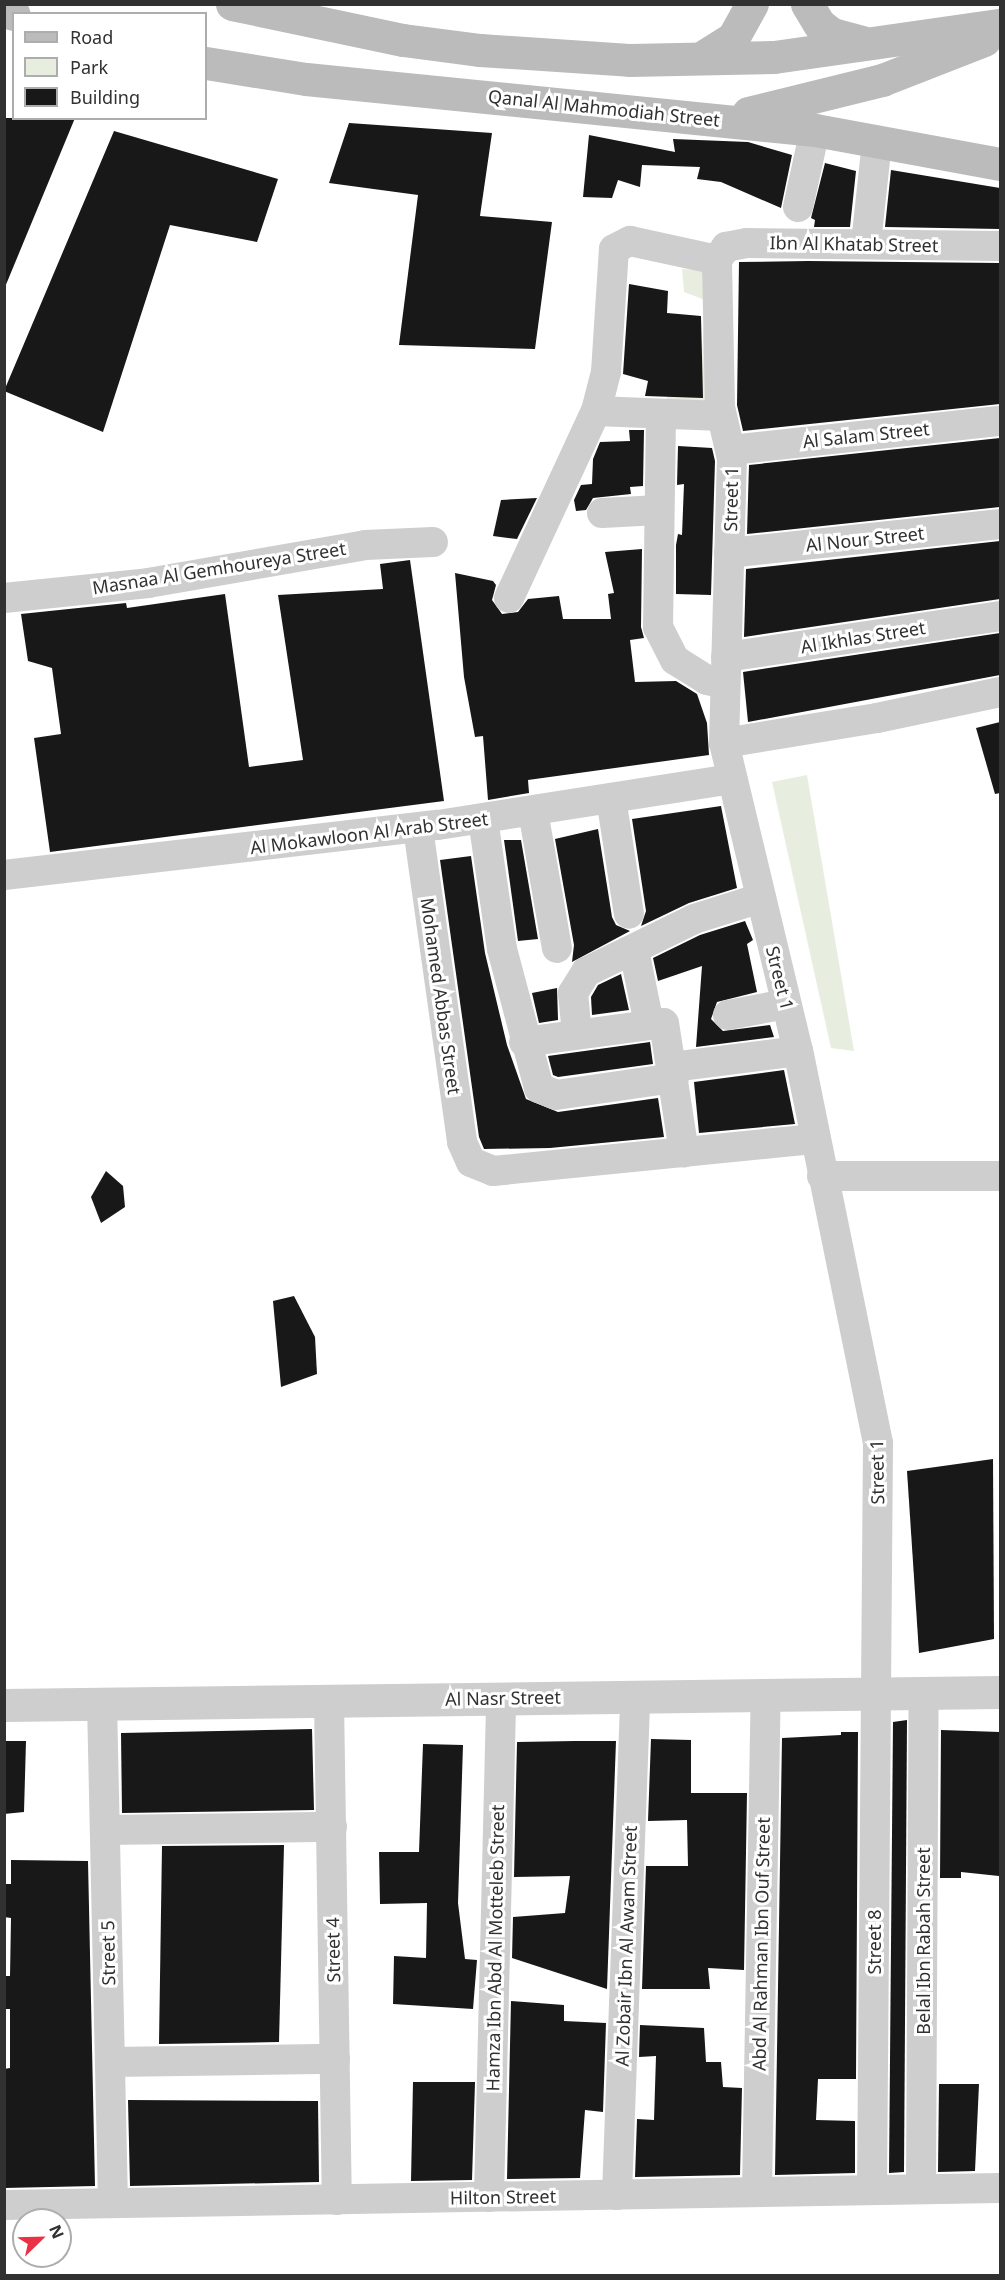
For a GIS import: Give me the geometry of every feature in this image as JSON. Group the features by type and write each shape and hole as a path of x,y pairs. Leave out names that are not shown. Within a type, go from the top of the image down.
{"main road":[{"path":"232,4 327,26 480,50 629,60 774,57 863,42 1000,25"},
{"path":"701,58 733,38 752,4"},
{"path":"807,4 819,24 832,34 863,42"},
{"path":"707,120 824,97 882,80 1000,33"},
{"name":"Qanal Al Mahmodiah Street","path":"207,63 306,79 815,130 1000,164"}],"street":[{"path":"798,207 815,130"},
{"path":"866,243 877,141"},
{"path":"508,598 596,411 606,372 614,249 630,241 717,260"},
{"name":"Ibn Al Khatab Street","path":"717,260 726,247 747,243 1000,246"},
{"name":"Street 1","path":"717,260 721,416 731,450 724,743 798,1051 878,1443 876,1694"},
{"path":"596,411 721,416"},
{"path":"661,414 656,608 665,645 690,672 726,671"},
{"name":"Al Salam Street","path":"731,450 1000,421"},
{"path":"602,513 659,510"},
{"name":"Al Nour Street","path":"729,553 1000,525"},
{"name":"Masnaa Al Gemhoureya Street","path":"4,598 148,583 365,545 433,542"},
{"name":"Al Ikhlas Street","path":"726,671 1000,616"},
{"path":"724,743 877,718 1000,692"},
{"name":"Al Mokawloon Al Arab Street","path":"4,875 418,828 732,779"},
{"path":"611,798 629,914"},
{"path":"533,811 557,948"},
{"path":"483,819 502,949 524,1042 539,1088 556,1095 798,1051"},
{"name":"Mohamed Abbas Street","path":"418,828 462,1142 471,1162 493,1171 684,1152"},
{"path":"577,1034 572,1005 578,981 597,966 721,908 761,898"},
{"path":"634,950 649,1024"},
{"path":"728,1015 786,1004"},
{"path":"524,1042 649,1024 666,1025 684,1152 815,1139"},
{"path":"822,1176 1000,1176"},
{"name":"Al Nasr Street","path":"4,1705 1000,1692"},
{"name":"Belal Ibn Rabah Street","path":"921,2189 924,1693"},
{"name":"Street 8","path":"872,2190 876,1694"},
{"name":"Abd Al Rahman Ibn Ouf Street","path":"757,2192 766,1695"},
{"name":"Al Zobair Ibn Al Awam Street","path":"617,2195 635,1697"},
{"name":"Hamza Ibn Abd Al Motteleb Street","path":"489,2197 501,1698"},
{"name":"Street 4","path":"330,1701 337,2200"},
{"name":"Street 5","path":"102,1703 114,2203"},
{"path":"105,1830 332,1827"},
{"path":"110,2062 335,2059"},
{"name":"Hilton Street","path":"4,2205 1000,2188"}],"green space":[{"path":"682,269 712,271 713,410 665,408 668,393 700,393 705,300 684,292"},
{"path":"807,775 854,1051 831,1048 772,782"}],"building":[{"path":"4,118 74,120 5,287"},
{"path":"349,123 492,133 480,216 552,222 535,349 399,345 418,195 329,183"},
{"path":"114,131 278,179 257,242 170,225 103,432 4,391"},
{"path":"589,135 675,152 673,139 748,142 792,155 781,208 721,182 697,179 700,167 642,165 640,187 618,180 612,198 583,197"},
{"path":"825,163 856,171 850,227 814,227 815,220 811,218"},
{"path":"891,170 1000,188 1000,229 885,227"},
{"path":"739,262 1000,263 1000,404 743,431 737,405"},
{"path":"629,284 668,291 667,313 701,316 703,398 645,396 648,381 623,374"},
{"path":"629,430 644,430 643,486 630,487 631,494 593,498 586,510 576,511 574,500 581,485 592,484 593,459 600,442 630,441"},
{"path":"1000,438 1000,507 747,534 749,465"},
{"path":"678,446 712,448 715,461 711,595 676,594 676,545 678,534 682,535 684,484 677,485"},
{"path":"537,498 517,539 493,536 501,500"},
{"path":"1000,541 1000,599 744,637 746,569"},
{"path":"642,549 641,627 644,638 630,640 635,682 676,681 697,694 707,723 709,755 528,780 529,793 488,800 483,736 475,737 464,677 455,573 493,581 496,585 492,600 502,614 518,612 528,599 559,596 563,619 611,619 608,594 614,593 605,552"},
{"path":"410,560 444,801 50,852 34,738 61,734 52,668 28,661 21,614 126,603 127,608 225,594 249,767 303,760 278,595 383,589 380,564"},
{"path":"1000,633 1000,675 748,722 743,672"},
{"path":"1000,722 1000,793 995,794 976,728"},
{"path":"721,806 737,888 689,903 641,926 646,911 632,819"},
{"path":"598,829 612,917 616,925 630,931 572,962 574,945 555,839"},
{"path":"504,840 521,840 538,939 518,941"},
{"path":"471,856 485,953 507,1045 526,1099 558,1112 658,1098 664,1137 550,1148 484,1149 479,1137 440,860"},
{"path":"745,921 753,940 747,944 757,992 717,1002 711,1019 723,1031 770,1025 774,1037 696,1047 702,966 658,981 653,958 700,935"},
{"path":"621,974 629,1010 592,1015 591,997 598,985"},
{"path":"557,988 558,1020 539,1023 532,993"},
{"path":"650,1042 653,1064 558,1077 553,1075 548,1056"},
{"path":"784,1070 795,1124 699,1133 694,1082"},
{"path":"106,1171 123,1186 125,1207 101,1223 91,1197"},
{"path":"294,1296 315,1337 317,1374 281,1387 273,1301"},
{"path":"993,1459 994,1639 919,1653 907,1471"},
{"path":"907,1720 904,2172 889,2173 893,1722"},
{"path":"312,1729 314,1810 122,1813 121,1733"},
{"path":"941,1730 1000,1732 999,1876 961,1872 961,1878 940,1878"},
{"path":"841,1732 858,1732 856,2079 818,2079 816,2120 855,2121 855,2173 775,2175 782,1738 841,1735"},
{"path":"651,1739 691,1740 691,1793 747,1793 744,1970 708,1968 710,1989 642,1989 646,1866 688,1866 687,1820 648,1821"},
{"path":"4,1741 26,1741 24,1812 4,1814"},
{"path":"616,1741 607,1989 512,1958 513,1917 565,1913 570,1876 514,1877 517,1742"},
{"path":"423,1744 463,1745 458,1903 465,1959 477,1960 473,2009 393,2004 394,1956 426,1958 427,1903 380,1904 379,1852 419,1852"},
{"path":"284,1845 279,2042 159,2044 162,1846"},
{"path":"11,1860 88,1861 95,2186 4,2188 4,2069 10,2068 10,2009 4,2009 4,1976 10,1976 11,1918 4,1917 4,1884 11,1884"},
{"path":"511,2001 564,2005 564,2021 606,2023 603,2112 585,2110 580,2178 507,2179"},
{"path":"640,2025 704,2028 706,2062 721,2062 723,2087 742,2088 740,2175 635,2177 637,2119 654,2120 656,2056 639,2057"},
{"path":"413,2082 475,2082 472,2180 411,2181"},
{"path":"939,2084 979,2084 975,2171 938,2172"},
{"path":"128,2100 318,2101 319,2182 130,2186"}]}
